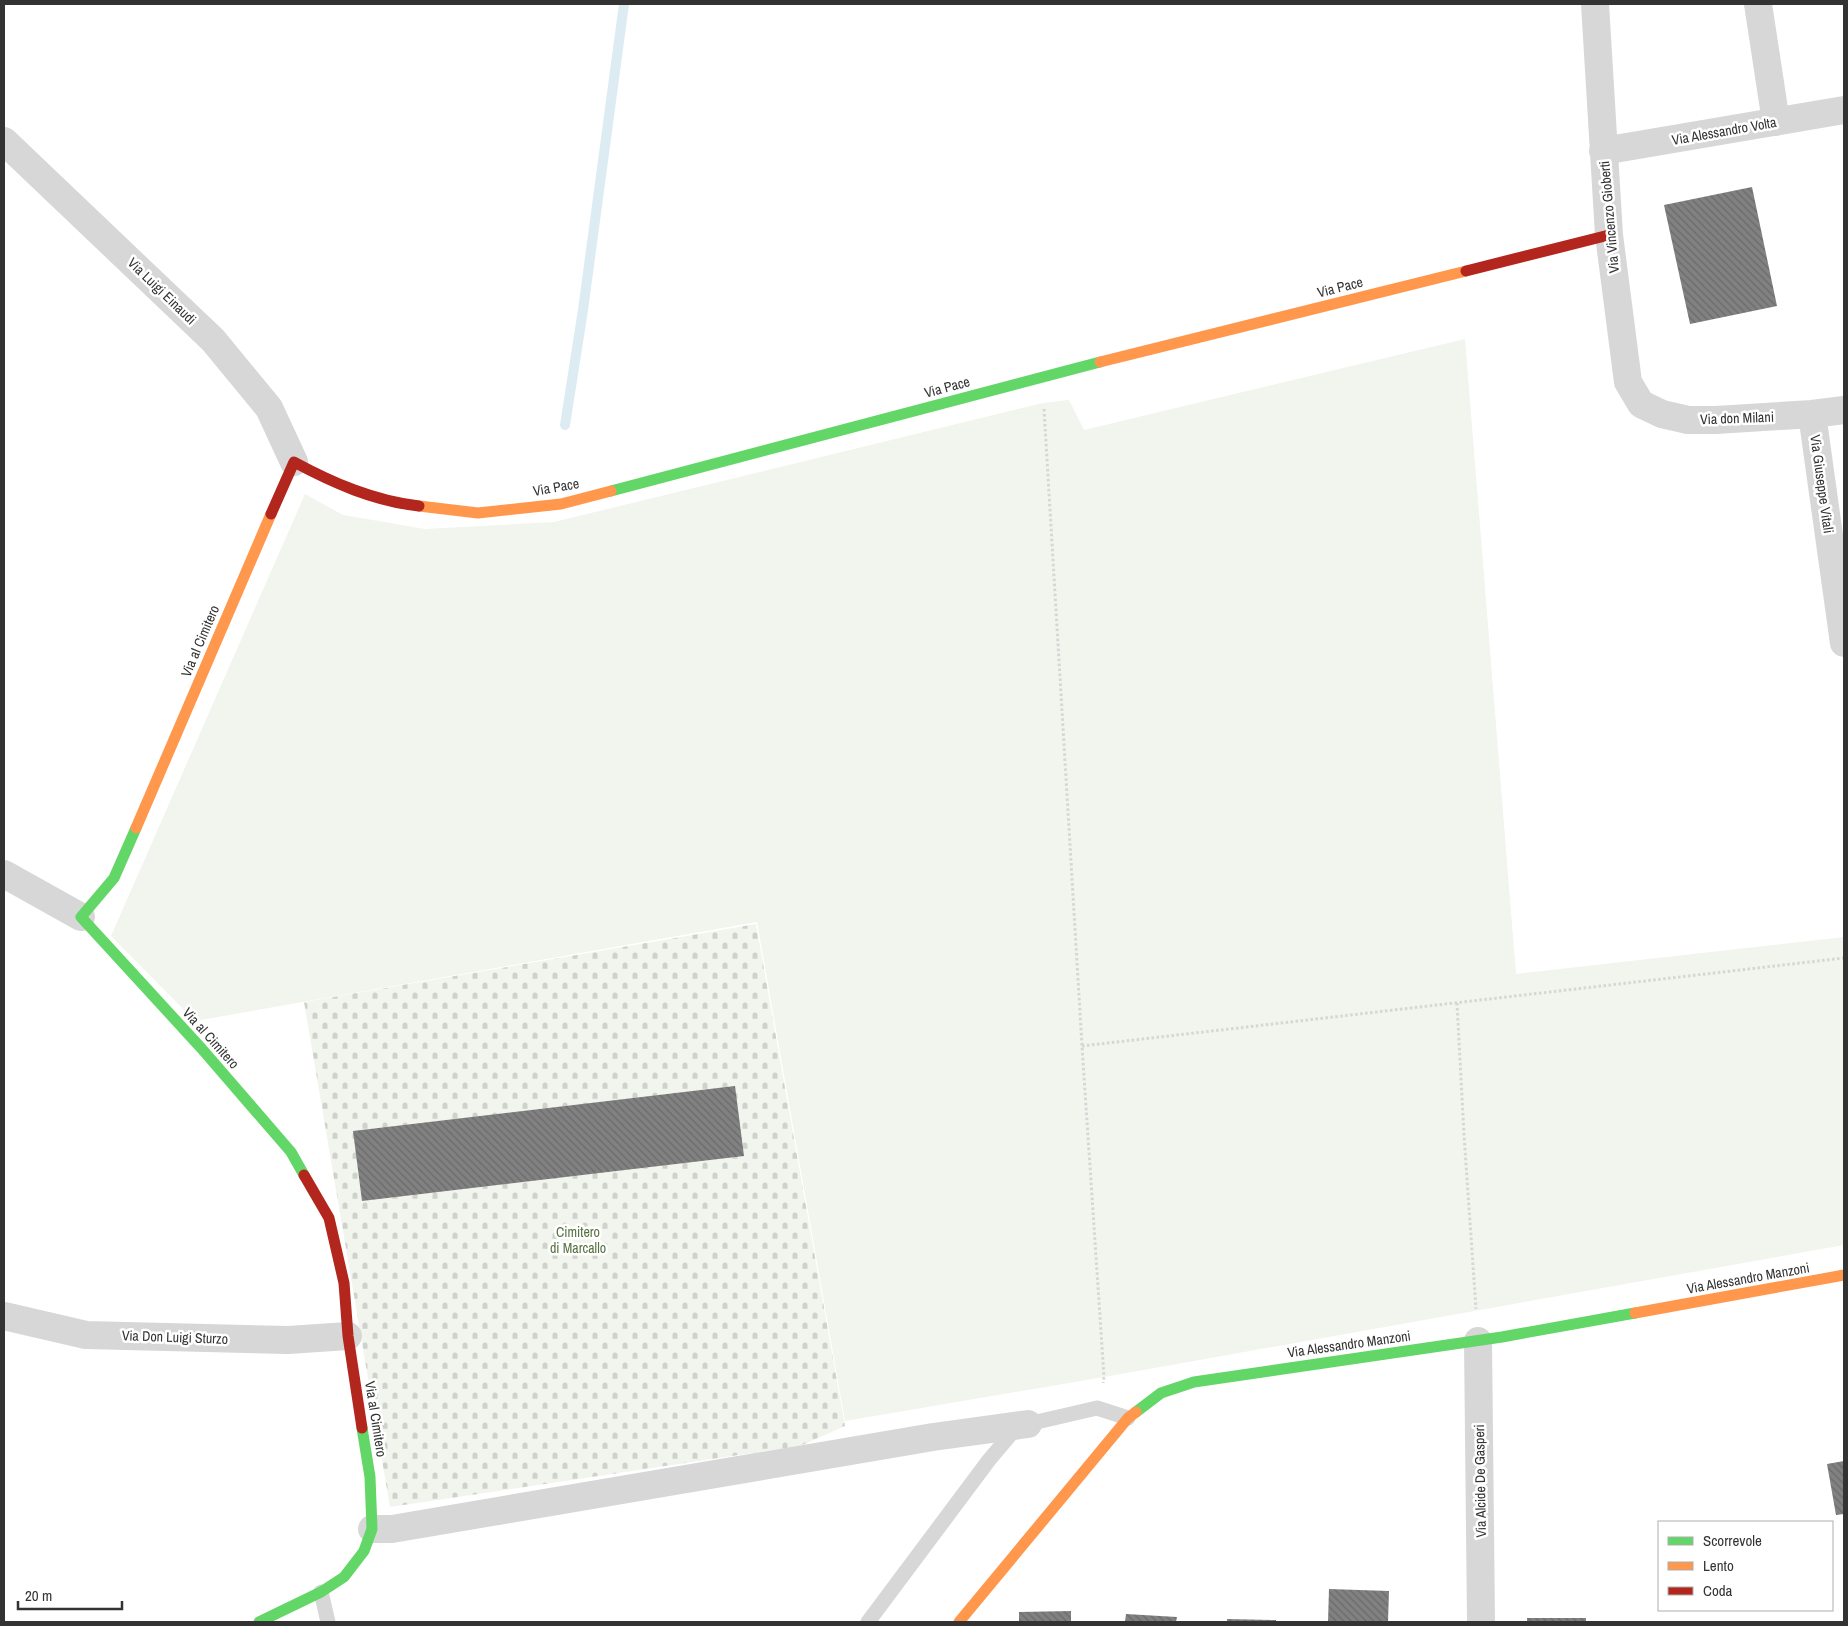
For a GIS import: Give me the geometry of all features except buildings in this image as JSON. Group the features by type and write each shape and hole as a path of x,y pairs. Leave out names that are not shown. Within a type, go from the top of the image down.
{"street":[{"name":"Via Vincenzo Gioberti","path":"1595,4 1609,235 1628,382 1641,404 1662,414"},
{"path":"1758,4 1776,122"},
{"name":"Via Alessandro Volta","path":"1604,151 1844,110"},
{"name":"Via Luigi Einaudi","path":"4,141 213,340 269,408 294,462"},
{"name":"Via Pace","path":"294,462 330,481 393,504 478,513 561,504 1040,377 1609,235"},
{"name":"Via don Milani","path":"1662,414 1688,420 1716,420 1844,410"},
{"name":"Via Giuseppe Vitali","path":"1812,414 1844,643"},
{"name":"Via al Cimitero","path":"259,1622 321,1592 344,1577 364,1551 372,1529 370,1477 348,1336 344,1283 329,1218 291,1152 202,1049 81,917 114,878 294,462"},
{"path":"4,874 81,917"},
{"name":"Via Alessandro Manzoni","path":"959,1622 1128,1418 1161,1394 1194,1382 1478,1341 1844,1275"},
{"name":"Via Don Luigi Sturzo","path":"4,1316 86,1335 288,1340 348,1336"},
{"name":"Via Alcide De Gasperi","path":"1478,1341 1481,1622"},
{"path":"372,1529 392,1529 933,1437 1028,1424"}],"lane":[{"path":"868,1622 989,1460 1011,1434 1028,1424 1097,1408 1128,1418"},
{"path":"321,1592 328,1622"}],"path":[{"path":"1040,377 1044,413 1104,1377 1097,1408"},
{"path":"1082,1046 1844,958"},
{"path":"1458,1003 1464,1135 1476,1313"}],"green space":[{"path":"1465,339 1516,974 1844,937 1844,1245 1104,1377 845,1421 757,922 195,1021 111,936 305,494 343,515 425,529 554,522 1043,403 1069,400 1084,430"},
{"name":"Cimitero di Marcallo","path":"756,924 845,1426 800,1446 390,1507 304,1002"}],"waterway":[{"path":"565,425 583,310 624,4"}],"traffic: fast":[{"path":"611,491 1100,362"},
{"path":"136,828 114,878 81,917 202,1049 291,1152 304,1175"},
{"path":"1136,1412 1161,1393 1194,1382 1502,1337 1635,1313"},
{"path":"259,1622 321,1592 344,1577 364,1551 372,1529 370,1477 362,1428"}],"traffic: slow":[{"path":"1100,362 1466,271"},
{"path":"419,506 478,513 561,504 611,491"},
{"path":"136,828 271,514"},
{"path":"1635,1313 1844,1275"},
{"path":"959,1622 1128,1418 1136,1412"}],"traffic: jam":[{"path":"1466,271 1609,235"},
{"path":"271,514 294,462 354,490 402,504 419,506"},
{"path":"304,1175 329,1218 344,1283 348,1336 362,1428"}]}
